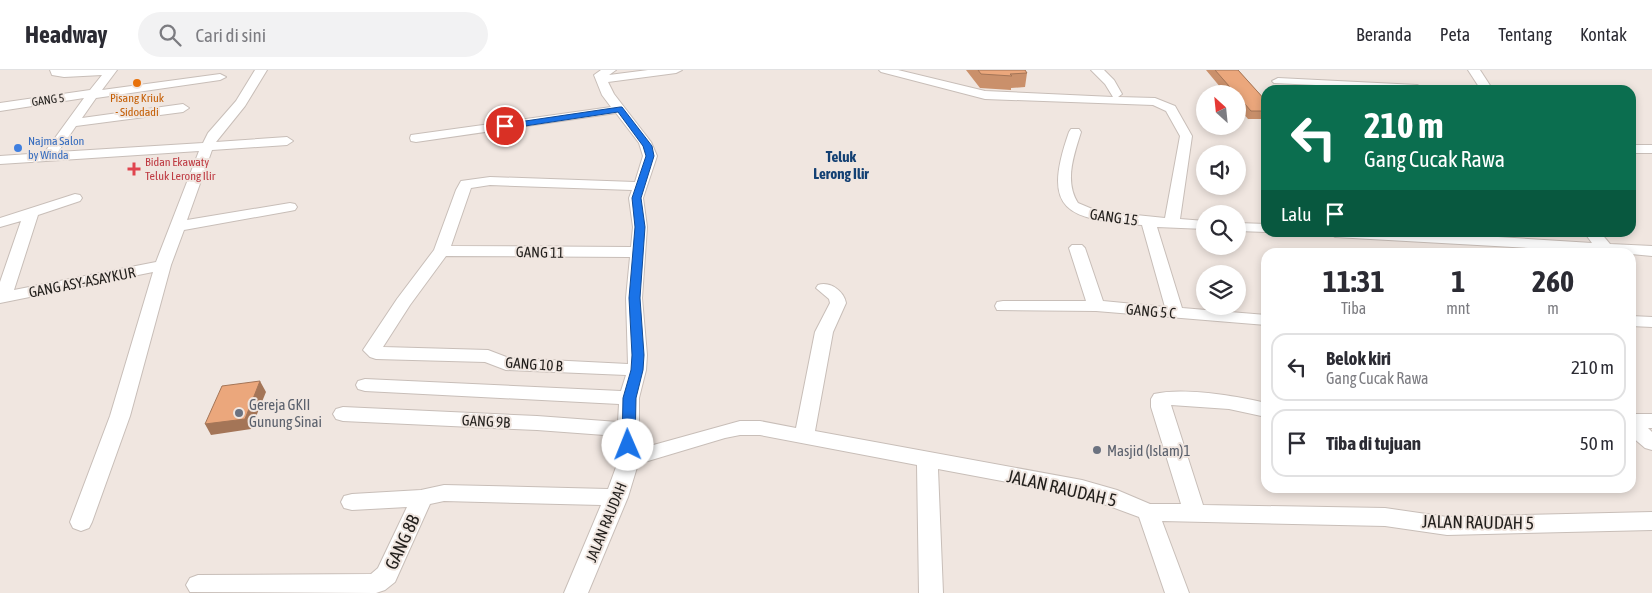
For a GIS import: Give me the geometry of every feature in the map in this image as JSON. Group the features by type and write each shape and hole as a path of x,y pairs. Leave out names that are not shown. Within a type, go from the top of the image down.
{"street":[{"path":"56,70 56,73 64,74 111,70"},
{"path":"50,155 96,94 111,70"},
{"path":"80,522 120,416 164,265 206,147 212,136 241,103 261,70"},
{"path":"606,74 676,70"},
{"path":"885,70 985,95 1155,102 1166,106 1170,109 1186,136 1172,223"},
{"path":"1097,70 1110,82 1116,94"},
{"path":"1268,70 1281,85"},
{"path":"1479,72 1485,85"},
{"name":"JALAN RAUDAH","path":"576,593 617,497 629,459 629,398 637,370 634,298 640,227 636,198 649,164 649,149 608,95 606,74"},
{"name":"GANG 5","path":"0,107 220,77"},
{"path":"74,123 183,108"},
{"path":"416,138 620,109"},
{"name":"GANG 15","path":"1075,132 1064,172 1066,190 1075,208 1086,213 1148,221 1196,224"},
{"path":"0,160 50,155 287,141"},
{"path":"1636,149 1652,149"},
{"path":"442,251 463,190 469,183 490,181 640,186"},
{"path":"0,223 75,198"},
{"path":"179,226 290,207"},
{"path":"1,298 31,213"},
{"path":"1148,221 1175,313"},
{"path":"1246,227 1261,228"},
{"path":"1430,237 1442,248"},
{"path":"1455,237 1604,248"},
{"path":"1595,237 1604,248"},
{"path":"1077,248 1096,306"},
{"path":"1636,250 1652,251"},
{"name":"GANG 11","path":"442,251 639,252"},
{"name":"GANG 10 B","path":"442,251 372,347 374,352 488,356 506,364 637,370"},
{"name":"GANG ASY-ASAYKUR","path":"1,298 164,265"},
{"path":"804,436 824,332 838,303 836,297 824,288"},
{"name":"GANG 5 C","path":"1003,306 1096,306 1261,320"},
{"path":"1636,320 1652,322"},
{"path":"365,385 629,398"},
{"path":"1195,514 1160,402 1166,398 1199,400 1247,405 1261,409"},
{"name":"GANG 9B","path":"343,414 537,423 628,430"},
{"path":"1636,423 1652,421"},
{"name":"JALAN RAUDAH 5","path":"629,459 740,428 760,428 1082,488 1109,496 1148,512 1385,517 1447,526 1652,521"},
{"path":"1636,428 1652,444"},
{"path":"927,459 931,593"},
{"name":"GANG 8B","path":"352,502 422,498 444,492 617,497"},
{"name":"GANG 8B","path":"198,585 365,585 377,583 386,575 422,498"},
{"path":"1148,512 1177,593"}],"building":[{"path":"978,70 1025,70 1027,73 1010,74 1012,76 981,74"},
{"path":"1215,70 1238,70 1261,95 1261,111 1251,111 1246,105 1246,85 1228,85"},
{"path":"260,381 245,419 205,424 222,386"}],"place":[{"name":"Pisang Kriuk - Sidodadi","path":"137,83"},
{"name":"Najma Salon by Winda","path":"18,148"},
{"name":"Bidan Ekawaty Teluk Lerong Ilir","path":"134,169"},
{"name":"Gereja GKII Gunung Sinai","path":"239,413"},
{"name":"Masjid (Islam)1","path":"1097,450"}],"district":[{"name":"Teluk Lerong Ilir","path":"841,164"}],"route":[{"path":"505,126 620,109 648,146 649,164 636,198 640,221 634,298 638,355 637,370 629,398 628,445"}]}
